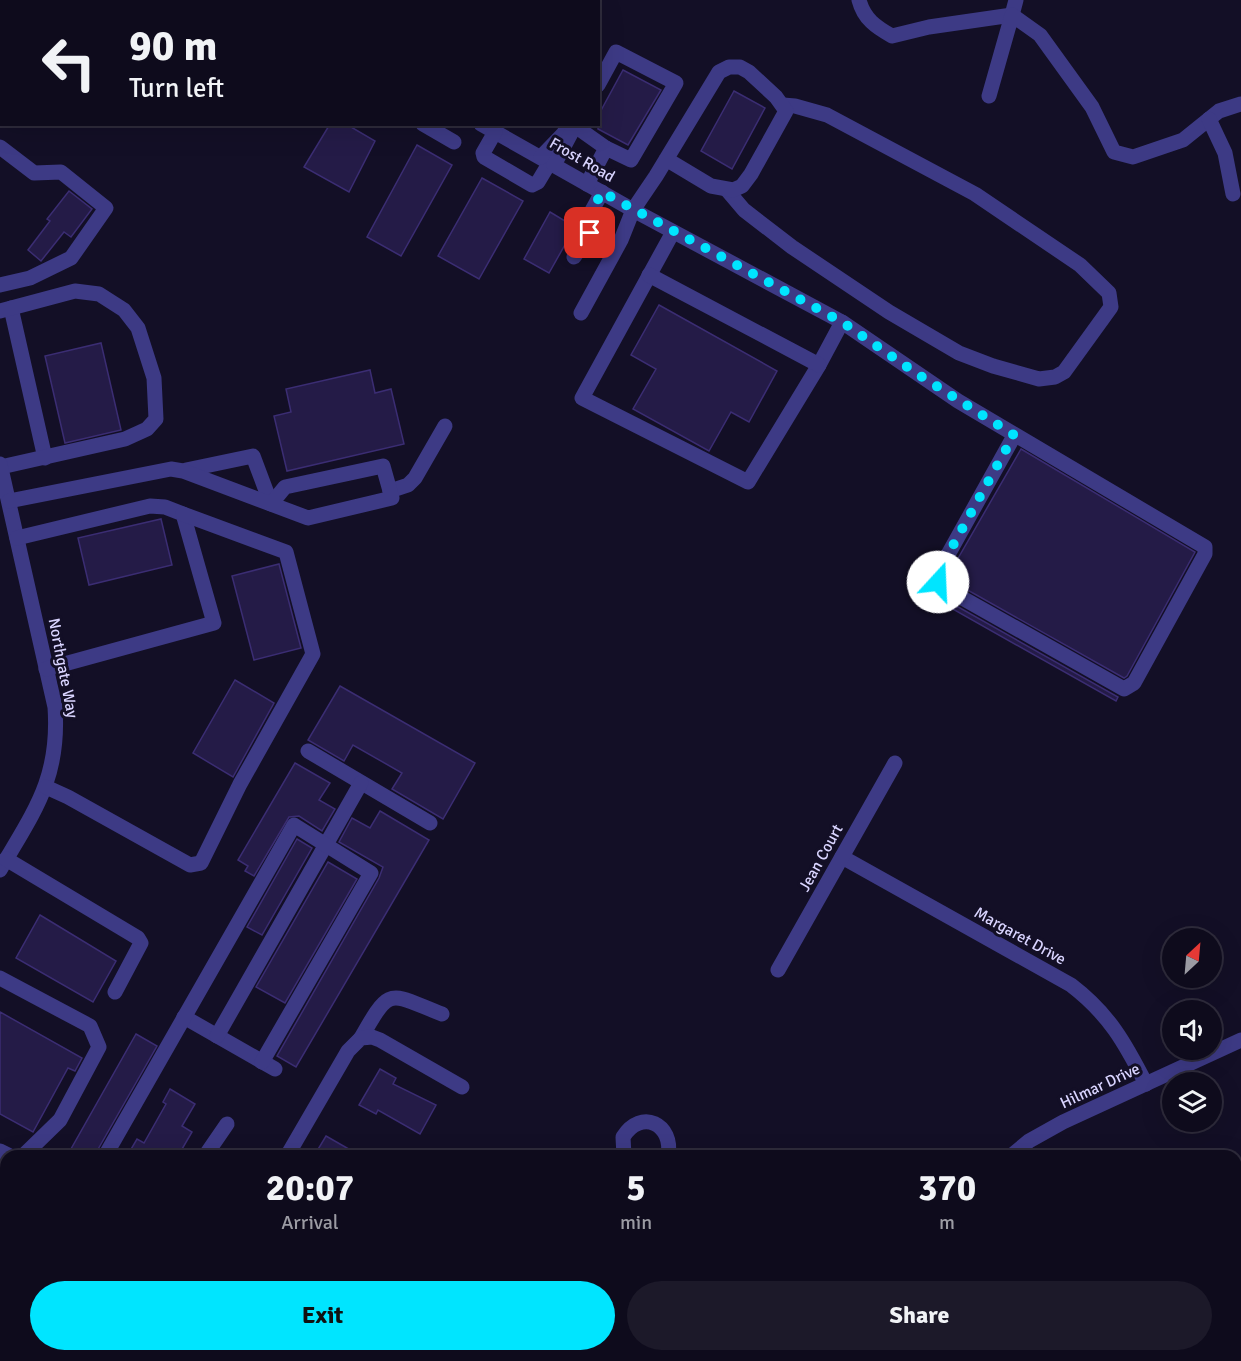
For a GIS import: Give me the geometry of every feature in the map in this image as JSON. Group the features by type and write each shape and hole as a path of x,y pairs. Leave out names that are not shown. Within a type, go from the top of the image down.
{"street":[{"path":"859,0 862,11 873,25 892,36 1014,7"},
{"path":"989,96 1014,7"},
{"path":"1014,7 1040,35 1092,107 1114,152 1133,157 1183,140 1219,111 1241,104"},
{"path":"573,126 606,148 631,160 676,83 616,52 600,81"},
{"path":"581,313 621,240 633,210 719,72 729,68 740,68 749,72 783,105 786,111 751,174 742,186 733,190 711,186 666,159"},
{"path":"727,190 744,210 792,247 880,306 959,353 993,366 1039,379 1055,377 1064,372 1111,307 1109,293 1080,265 975,194 827,115 783,105"},
{"path":"1209,118 1225,153 1233,194"},
{"path":"426,126 454,142"},
{"path":"487,127 484,157 532,185 538,183 548,161 571,126"},
{"name":"Frost Road","path":"487,127 673,232 842,322 948,394 1014,435 1205,547 1205,554 1134,683 1129,687 1124,689 941,586 938,582 940,569 1014,435"},
{"path":"0,147 34,173 61,172 106,208 71,258 30,278 0,285"},
{"path":"587,184 606,148"},
{"path":"573,257 590,233 589,216 602,192"},
{"path":"673,232 582,398 748,482 819,365 842,322"},
{"path":"649,275 819,365"},
{"path":"0,465 45,458 125,439 147,429 156,419 154,378 138,328 124,310 99,294 75,291 5,309 45,458"},
{"path":"390,490 408,485 415,478 445,426"},
{"path":"183,471 253,456 271,504"},
{"name":"Northgate Way","path":"0,465 9,501 6,520 17,538 55,707 56,730 55,751 46,787 3,864"},
{"path":"9,501 171,470 183,471 308,518 392,498 383,466 285,487 271,504"},
{"path":"17,538 150,506 165,507 286,552 313,654 240,784 201,863 190,865 46,787"},
{"path":"46,669 214,624 183,514"},
{"path":"308,751 430,823"},
{"name":"Jean Court","path":"778,970 895,763"},
{"path":"217,1036 361,783"},
{"path":"108,1150 184,1017 294,825 371,873 268,1065 184,1017"},
{"name":"Margaret Drive","path":"842,856 1071,986 1088,998 1115,1028 1146,1084"},
{"path":"3,864 138,938 141,943 115,992"},
{"path":"0,978 90,1026 99,1047 60,1120 29,1150"},
{"path":"290,1150 348,1051 361,1038 379,1006 388,998 397,996 442,1014"},
{"path":"361,1038 372,1037 380,1040 462,1087"},
{"name":"Hilmar Drive","path":"1018,1150 1054,1127 1241,1040"},
{"path":"624,1150 623,1137 633,1124 643,1121 661,1127 666,1134 668,1150"},
{"path":"209,1150 227,1124"}],"building":[{"path":"623,70 661,90 628,145 598,129 600,112"},
{"path":"734,91 765,108 732,169 701,151"},
{"path":"329,126 349,126 375,141 349,192 304,167"},
{"path":"417,145 452,165 401,256 367,237"},
{"path":"482,178 523,201 479,279 438,256"},
{"path":"69,191 92,209 71,237 64,232 41,261 28,250 50,221 47,219"},
{"path":"550,212 575,227 549,273 524,259"},
{"path":"659,305 777,371 749,422 731,412 709,451 633,409 656,369 631,355"},
{"path":"101,343 121,430 65,443 45,356"},
{"path":"370,370 375,393 391,389 404,444 287,471 274,416 291,412 286,389"},
{"path":"1021,449 1195,552 1124,678 948,579"},
{"path":"161,519 172,565 89,585 78,538"},
{"path":"279,564 301,648 254,660 232,576"},
{"path":"937,595 1118,697 1116,701 935,599"},
{"path":"235,680 274,703 233,777 193,753"},
{"path":"340,686 475,763 443,819 392,789 402,773 353,745 344,761 308,740"},
{"path":"295,763 330,783 319,800 335,809 322,831 299,816 289,817 254,876 245,871 248,866 238,860"},
{"path":"380,811 429,840 296,1067 277,1056 379,878 383,867 339,842 352,818 370,828"},
{"path":"297,839 312,848 262,935 247,927"},
{"path":"328,862 357,879 285,1003 256,987"},
{"path":"40,915 116,961 93,1002 16,958"},
{"path":"0,1012 82,1058 75,1071 68,1068 33,1132 0,1114"},
{"path":"136,1034 157,1046 98,1150 70,1150"},
{"path":"380,1069 396,1078 393,1084 436,1105 420,1134 378,1110 376,1114 359,1105"},
{"path":"170,1089 195,1104 182,1126 192,1132 182,1150 131,1150 137,1139 144,1143 166,1104 163,1102"},
{"path":"326,1136 350,1150 318,1150"}],"route":[{"path":"590,233 589,216 602,192 842,322 900,363 1014,435 940,569 938,582"}]}
